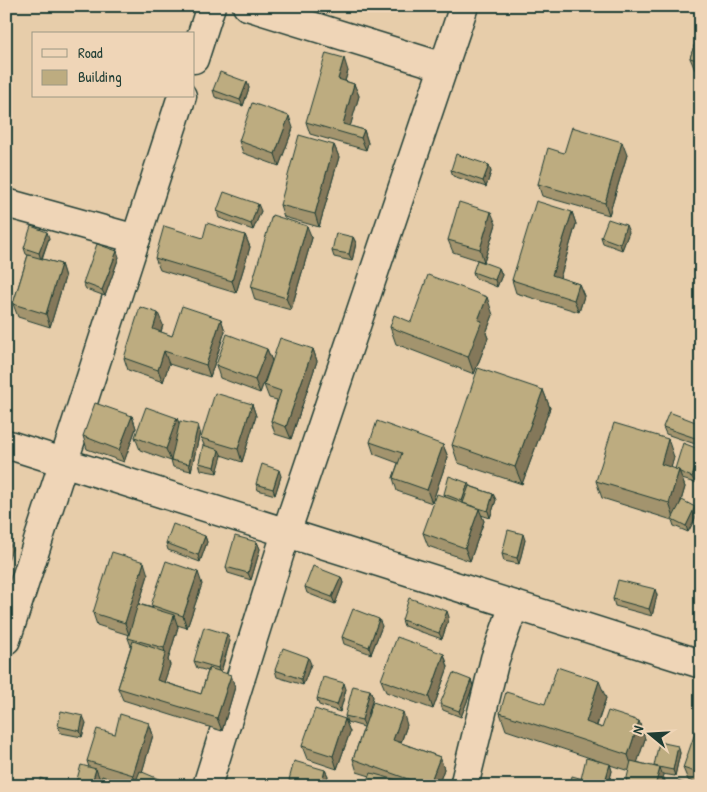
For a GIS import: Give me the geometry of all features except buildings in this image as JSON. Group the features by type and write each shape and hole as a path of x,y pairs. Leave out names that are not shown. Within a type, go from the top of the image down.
{"street":[{"path":"195,56 211,6"},
{"path":"247,6 444,67"},
{"path":"207,786 286,533 464,6"},
{"path":"6,640 181,98"},
{"path":"6,203 136,239"},
{"path":"6,444 701,664"},
{"path":"464,786 495,659 514,605"}]}
